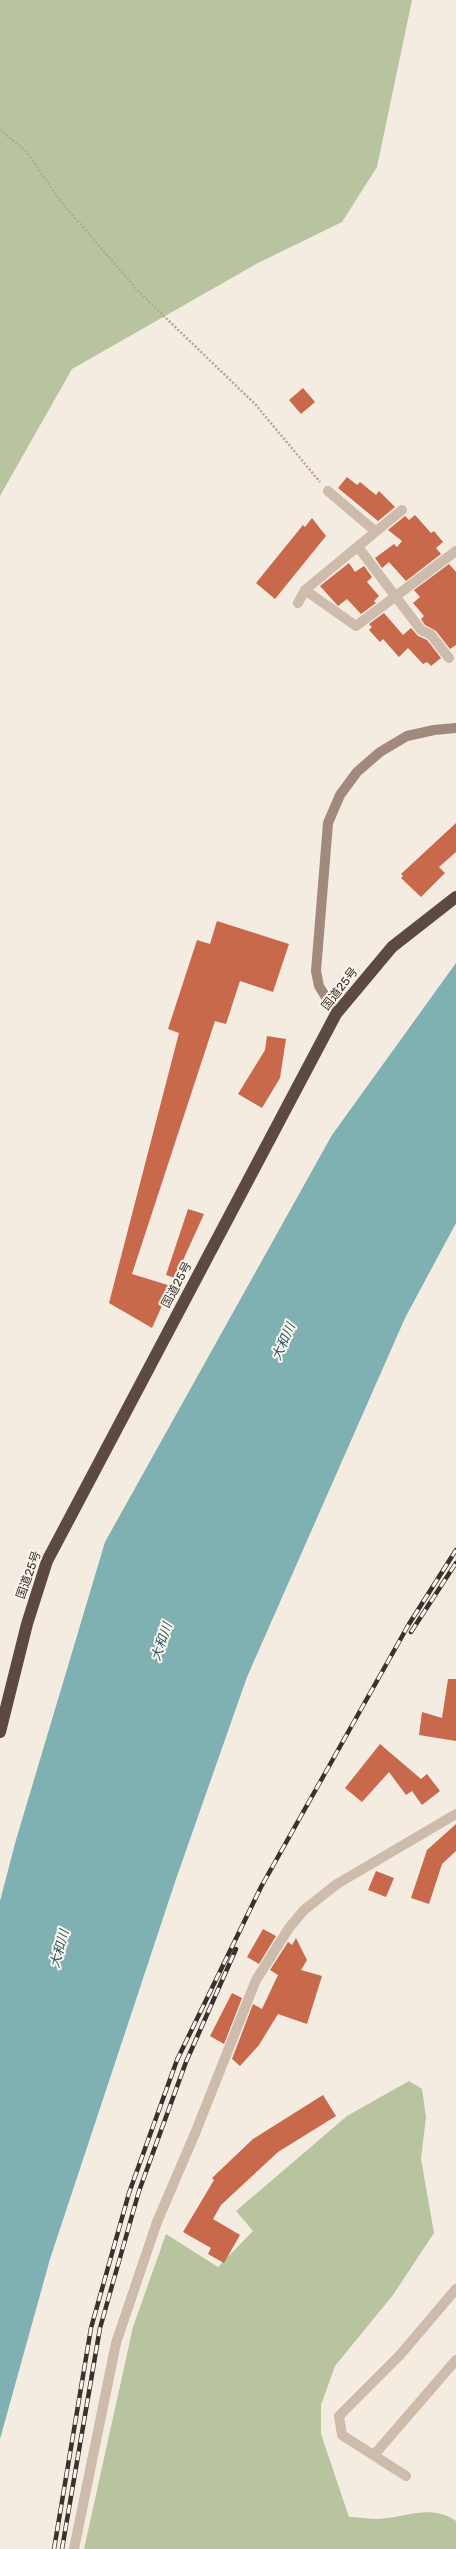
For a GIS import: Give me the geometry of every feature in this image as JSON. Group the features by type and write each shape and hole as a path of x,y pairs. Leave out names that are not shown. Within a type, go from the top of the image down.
{"highway":[{"name":"国道25号","path":"0,1732 2,1716 27,1624 47,1561 336,1014 392,947 456,897"}],"street":[{"path":"328,491 376,531"},
{"path":"298,603 305,590 402,510"},
{"path":"358,547 421,630 431,635 449,658"},
{"path":"305,590 356,626 456,551"},
{"path":"336,1014 319,986 316,971 328,823 340,795 357,772 380,752 408,736 434,730 456,728"},
{"path":"74,2549 116,2343 157,2222 196,2132 256,1980 289,1928 304,1910 337,1884 456,1814"},
{"path":"406,2476 342,2435 339,2416 400,2355 456,2289"},
{"path":"374,2455 456,2360"}],"path":[{"path":"0,130 26,151 60,202 141,294 255,404 328,491"}],"green space":[{"path":"0,0 412,0 377,167 342,222 258,263 72,369 0,496"},
{"path":"409,2081 422,2089 426,2117 421,2159 434,2233 393,2295 335,2366 321,2405 321,2434 349,2517 377,2519 427,2512 437,2513 456,2521 456,2549 84,2549 133,2327 166,2234 218,2267 253,2231 236,2211 347,2116"}],"water":[{"name":"大和川","path":"456,963 456,1223 405,1318 247,1677 176,1879 50,2259 0,2439 0,1901 16,1840 105,1542 332,1135"}],"building":[{"path":"303,388 315,402 301,414 289,400"},
{"path":"347,477 357,485 360,482 376,495 379,491 395,507 378,521 338,488"},
{"path":"415,515 431,533 434,531 443,542 436,548 441,554 406,581 389,562 382,568 375,558 394,544 397,547 402,541 388,530 405,516 409,520"},
{"path":"312,518 326,536 275,599 256,583 303,525 305,527"},
{"path":"349,563 355,572 364,566 372,577 367,582 379,596 374,601 376,603 361,614 347,599 338,606 320,586"},
{"path":"449,564 456,572 456,645 450,649 436,631 425,625 421,619 424,616 413,603 420,597 414,590"},
{"path":"384,613 403,635 411,628 418,636 427,640 441,658 431,666 427,662 423,664 408,648 399,657 383,639 380,642 369,630 372,627 369,624"},
{"path":"456,823 456,852 439,867 445,873 421,897 401,878 403,876 401,874"},
{"path":"217,921 289,944 273,992 240,981 226,1024 215,1021 132,1274 171,1286 152,1328 109,1303 179,1033 168,1029 197,940 210,944"},
{"path":"267,1036 286,1039 280,1078 262,1108 238,1094 265,1050"},
{"path":"188,1209 204,1214 175,1278 166,1275"},
{"path":"448,1679 456,1679 456,1741 419,1735 422,1712 442,1718"},
{"path":"380,1744 421,1779 427,1774 440,1791 422,1805 412,1791 406,1795 389,1772 362,1802 345,1788"},
{"path":"456,1824 456,1851 442,1864 429,1904 411,1898 427,1850"},
{"path":"376,1871 394,1878 386,1897 368,1890"},
{"path":"263,1929 276,1936 259,1964 247,1957"},
{"path":"296,1938 307,1960 301,1970 322,1976 307,2024 278,2014 259,2045 240,2066 232,2059 253,2004 262,2009 278,1975 270,1970 288,1942 292,1945"},
{"path":"232,1993 242,1998 224,2044 210,2036"},
{"path":"323,2095 336,2116 278,2152 221,2205 213,2219 240,2235 224,2263 208,2254 211,2248 183,2232 214,2180 212,2178 253,2139"}],"railway":[{"path":"54,2549 91,2328 129,2193 177,2060 261,1887 409,1624 456,1550"},
{"path":"411,1632 456,1563"},
{"path":"62,2549 100,2328 139,2191 186,2062 236,1949"}]}
